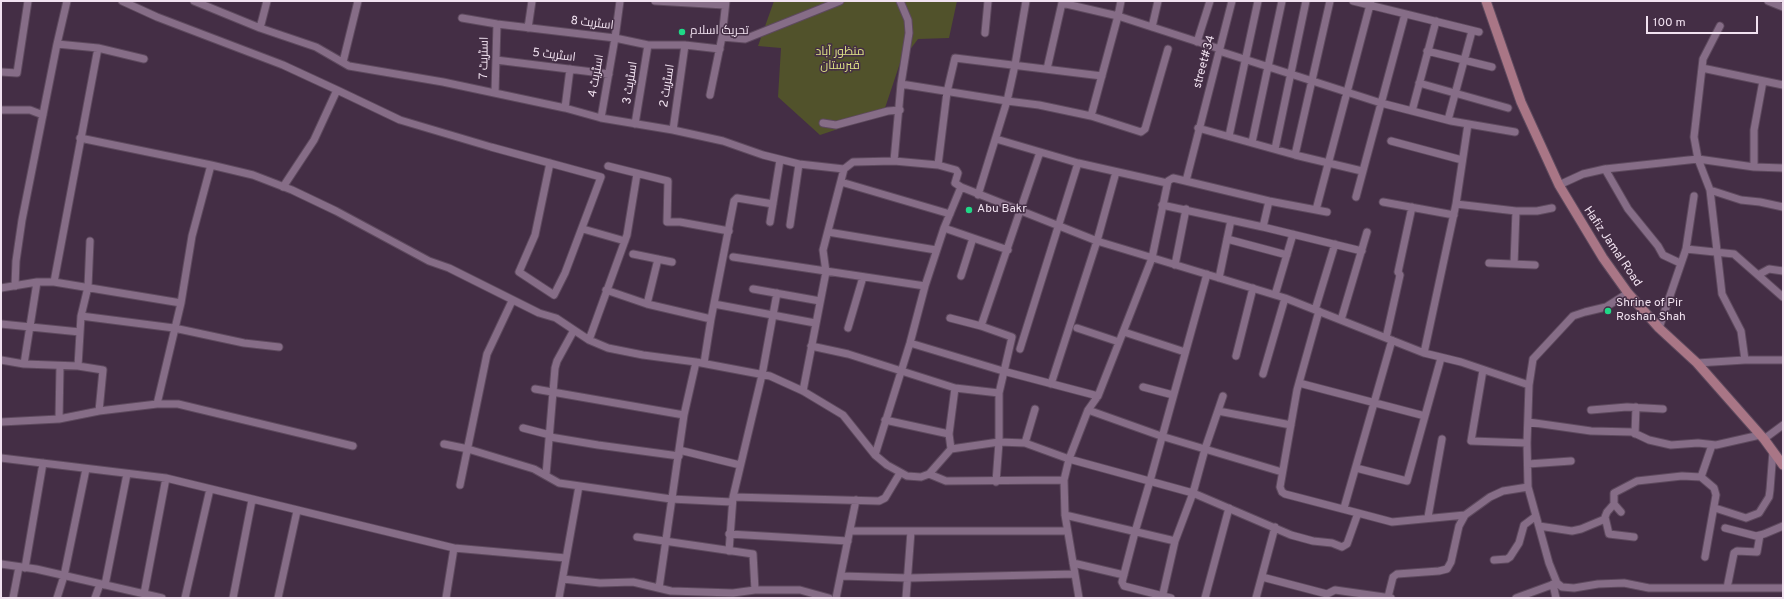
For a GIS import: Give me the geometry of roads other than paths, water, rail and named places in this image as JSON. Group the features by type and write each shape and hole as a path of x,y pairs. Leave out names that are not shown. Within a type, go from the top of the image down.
{"main road":[{"name":"Hafiz Jamal Road","path":"1486,1 1521,102 1560,185 1603,258 1628,293 1659,328 1697,363 1762,437 1783,465"}],"street":[{"path":"1,72 17,73 28,1"},
{"path":"15,286 22,220 67,1"},
{"path":"122,1 157,17 283,65 400,120 601,177 583,229 565,274 554,295 519,272 534,235 550,163"},
{"path":"194,1 260,28 316,47 349,66 400,74 495,93 565,108 601,118 673,130 723,141 763,155 799,164 844,169"},
{"path":"260,28 267,1"},
{"path":"343,62 358,1"},
{"path":"528,28 532,1"},
{"name":"اسٹریٹ 4","path":"601,118 620,1"},
{"path":"656,1 726,3 720,49 710,95"},
{"path":"722,37 745,39 840,1"},
{"path":"894,161 900,110 901,84 909,33 908,20 900,1"},
{"path":"985,33 988,1"},
{"path":"978,195 1007,101 1016,64 1026,1"},
{"path":"1091,116 1121,1"},
{"path":"1152,28 1158,1"},
{"path":"1198,42 1210,1"},
{"name":"street#34","path":"1186,181 1198,128 1232,1"},
{"path":"1229,136 1258,1"},
{"path":"1252,142 1282,1"},
{"path":"1275,150 1306,1"},
{"path":"1295,155 1330,1"},
{"path":"1353,1 1370,3 1405,14 1476,32 1464,61 1448,120"},
{"path":"1768,1 1783,7"},
{"path":"1047,69 1062,2 1118,16 1198,42 1246,60 1269,66 1381,103 1448,120 1515,132"},
{"path":"1316,210 1370,3"},
{"path":"1356,197 1405,14"},
{"name":"اسٹریٹ 8","path":"462,18 497,24 615,38 648,45 685,45 720,49"},
{"path":"1412,111 1436,21"},
{"name":"اسٹریٹ 7","path":"495,93 497,24"},
{"path":"1720,26 1703,59 1694,137 1698,159 1710,190 1722,294 1742,331 1745,360"},
{"path":"57,44 98,48 144,59"},
{"name":"اسٹریٹ 3","path":"636,124 648,45"},
{"name":"اسٹریٹ 2","path":"673,130 685,45"},
{"path":"54,282 98,48"},
{"path":"901,84 1039,105 1091,116 1141,132 1143,131 1168,49"},
{"path":"1427,51 1492,67"},
{"path":"938,165 947,92 955,58 1016,64 1102,76"},
{"name":"اسٹریٹ 5","path":"496,60 609,74"},
{"path":"1702,68 1783,86"},
{"path":"565,108 570,69"},
{"path":"1754,167 1754,130 1763,81"},
{"path":"1419,83 1508,108"},
{"path":"283,187 314,140 337,90"},
{"path":"1,110 30,110 43,114"},
{"path":"824,123 836,125 888,111 900,110"},
{"path":"1424,353 1454,215 1468,124"},
{"path":"1198,128 1252,142 1275,150 1362,171"},
{"path":"80,138 253,175 336,211 428,261 449,268 539,313 556,318 589,340 608,348 643,355 704,363 770,376 803,391 843,415 875,455 900,473 907,476 921,477 929,474 951,449 998,442 1025,443 1069,459 1193,493 1291,535 1312,541 1332,543 1342,547 1347,544 1358,513"},
{"path":"996,139 1078,163 1167,183"},
{"path":"1391,141 1462,160"},
{"path":"981,326 1040,152"},
{"path":"1560,185 1583,174 1605,169 1698,159 1754,167 1783,168"},
{"path":"770,222 780,160"},
{"path":"803,391 826,272 823,250 844,169 852,162 894,161 938,165 956,170 958,172 954,183 961,187 1097,241 1285,298 1424,353 1461,362 1530,385"},
{"path":"1020,349 1078,163"},
{"path":"790,225 799,164"},
{"path":"157,404 181,303 192,236 211,165"},
{"path":"608,166 668,181 667,222 680,222 729,231"},
{"path":"1605,169 1628,209 1658,246 1663,256 1680,263"},
{"path":"1051,384 1097,241 1116,172"},
{"path":"589,340 629,228 637,174"},
{"path":"1079,598 1067,531 1064,480 1069,459 1088,410 1098,396 1152,258 1167,183 1173,178 1269,201 1327,212"},
{"path":"841,182 950,214"},
{"path":"875,455 910,343 924,286 944,228 961,187"},
{"path":"1710,190 1741,200 1783,207"},
{"path":"1659,328 1686,249 1694,196"},
{"path":"704,363 711,319 736,199 773,204"},
{"path":"1263,227 1269,201"},
{"path":"1383,202 1454,215"},
{"path":"1456,204 1516,211 1537,211 1552,208"},
{"path":"1162,205 1362,251"},
{"path":"1344,508 1375,402 1389,339 1400,275 1398,272 1412,207"},
{"path":"1175,265 1186,210"},
{"path":"1514,264 1516,211"},
{"path":"1219,278 1231,220"},
{"path":"944,228 1008,250"},
{"path":"583,229 625,241"},
{"path":"828,232 936,250"},
{"path":"1341,320 1367,232"},
{"path":"1275,295 1293,234"},
{"path":"961,276 973,238"},
{"path":"1228,239 1287,255"},
{"path":"78,366 81,316 88,287 90,241"},
{"path":"1335,244 1299,383 1282,472 1280,487 1282,492 1392,522 1428,517 1465,515"},
{"path":"1686,249 1734,254 1783,297"},
{"path":"633,254 672,262"},
{"path":"733,257 924,286"},
{"path":"647,304 658,259"},
{"path":"1489,263 1535,265"},
{"path":"1758,275 1769,268 1783,271"},
{"path":"1171,598 1162,597 1124,586 1122,582 1161,436 1207,274"},
{"path":"848,328 863,277"},
{"path":"24,364 37,282"},
{"path":"1,288 37,282 54,282 181,303"},
{"path":"753,288 820,301"},
{"path":"1236,356 1253,288"},
{"path":"606,290 647,304 711,319"},
{"path":"729,550 729,534 733,500 762,375 777,293"},
{"path":"1556,598 1555,583 1528,488 1527,443 1533,359 1573,316 1606,306 1628,293"},
{"path":"1263,374 1285,298"},
{"path":"460,485 487,354 512,300"},
{"path":"714,304 815,323"},
{"path":"81,316 174,328 244,343 279,347"},
{"path":"950,318 981,326 1012,337 999,393 996,482"},
{"path":"1,324 80,332"},
{"path":"1078,328 1119,342"},
{"path":"546,475 555,365 574,330"},
{"path":"1124,332 1185,352"},
{"path":"910,343 1003,371 1098,396"},
{"path":"811,346 848,354 955,388 999,393"},
{"path":"1356,468 1407,481 1441,358"},
{"path":"1,360 24,364 78,366 103,370 100,411"},
{"path":"1697,363 1745,360 1783,360"},
{"path":"659,588 684,415 696,362"},
{"path":"59,419 60,366"},
{"path":"1483,370 1471,441 1527,443"},
{"path":"1299,383 1425,416"},
{"path":"1143,386 1173,395"},
{"path":"951,449 949,434 955,388"},
{"path":"535,389 684,415"},
{"path":"1162,597 1175,541 1193,493 1205,449 1223,396"},
{"path":"1,422 59,419 100,411 157,404 178,404 353,446"},
{"path":"1635,434 1636,408"},
{"path":"1591,410 1636,408 1663,409"},
{"path":"1025,443 1034,409"},
{"path":"1088,410 1161,436 1282,472"},
{"path":"1218,411 1291,425"},
{"path":"885,420 949,434"},
{"path":"1528,422 1591,431 1625,432 1665,444 1698,443 1712,445 1762,437 1783,425"},
{"path":"523,428 550,436 592,444 679,453 740,465"},
{"path":"1428,517 1442,440"},
{"path":"444,444 468,449 534,469 556,482 671,499 882,500 900,473"},
{"path":"1701,477 1712,445"},
{"path":"1715,508 1746,518 1759,513 1769,496 1773,451"},
{"path":"1,458 166,478 454,548 566,558"},
{"path":"1528,464 1570,461"},
{"path":"13,598 22,567 43,464"},
{"path":"57,598 64,576 86,469"},
{"path":"95,598 102,584 127,474"},
{"path":"929,474 946,481 996,482 1064,480"},
{"path":"1621,512 1614,504 1614,493 1637,481 1682,476 1701,477 1710,484 1715,491 1715,508 1705,557"},
{"path":"144,594 166,478"},
{"path":"559,598 579,486"},
{"path":"1262,576 1327,594 1335,590 1390,598 1393,577 1397,574 1447,569 1451,562 1459,526 1465,515 1490,497 1503,490 1528,488"},
{"path":"185,598 210,489"},
{"path":"233,598 252,500"},
{"path":"836,598 856,500"},
{"path":"1614,504 1605,514 1610,535 1634,537"},
{"path":"1205,598 1229,508"},
{"path":"278,598 297,511"},
{"path":"1066,515 1175,541"},
{"path":"1494,560 1510,557 1519,544 1522,528 1536,516"},
{"path":"1539,526 1572,531 1605,519"},
{"path":"1725,528 1760,535 1783,526"},
{"path":"1256,598 1275,528"},
{"path":"850,530 1067,531"},
{"path":"906,598 910,531"},
{"path":"729,534 848,541"},
{"path":"1727,588 1734,553 1737,551 1757,552 1760,535"},
{"path":"637,537 753,554 755,590"},
{"path":"446,598 454,548"},
{"path":"1073,563 1124,575"},
{"path":"1,564 102,584 128,594 144,594 162,598"},
{"path":"841,576 908,578 1075,574"},
{"path":"563,579 600,583 633,582 671,591 734,593 755,590 800,590 829,598"},
{"path":"1555,583 1562,587 1574,588 1598,584 1624,583 1649,588 1783,588"},
{"path":"1516,598 1534,595 1555,583"}],"place":[{"name":"تحریک اسلام","path":"682,32"},
{"name":"Abu Bakr","path":"969,210"},
{"name":"Shrine of Pir Roshan Shah","path":"1608,311"}],"park label":[{"name":"منظور آباد قبرستان","path":"840,60"}]}
